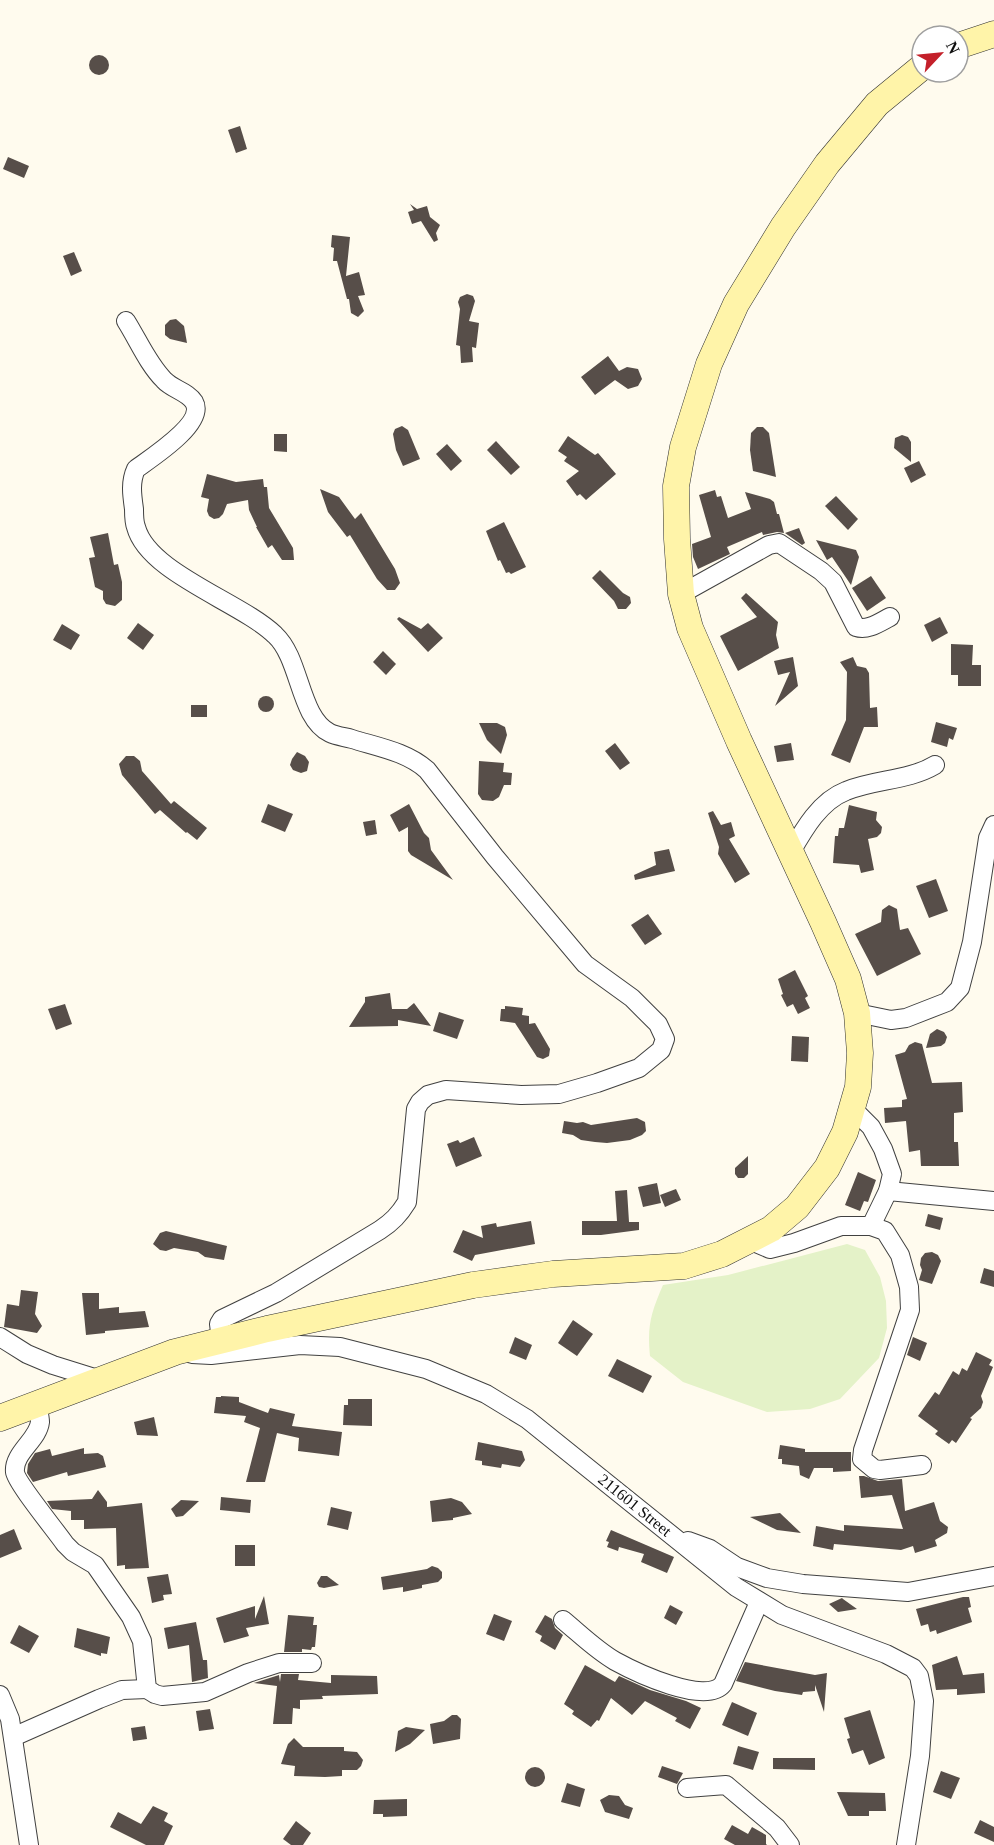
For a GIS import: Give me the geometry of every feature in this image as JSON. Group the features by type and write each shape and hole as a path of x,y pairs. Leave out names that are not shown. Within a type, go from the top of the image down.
{"street":[{"path":"970,42 994,34"},
{"path":"0,1418 175,1352 221,1340 473,1285 553,1274 684,1266 722,1254 771,1229 797,1207 827,1168 845,1132 858,1087 861,1053 857,1013 848,979 690,628 681,594 676,486 683,447 709,364 736,304 783,227 827,164 877,104 910,77"},
{"path":"126,321 159,375 171,387 190,398 196,407 190,425 136,469 132,479 136,529 144,543 156,557 175,572 255,618 277,636 290,654 310,710 328,733 393,751 416,761 427,770 495,857 585,964 632,998 657,1024 665,1039 661,1050 639,1068 559,1094 521,1095 446,1090 428,1095 416,1109 407,1202 400,1214 380,1230 276,1293 222,1319 219,1324 221,1340"},
{"path":"681,594 769,545 779,543 821,571 833,582 856,627 862,629 869,627 890,617"},
{"path":"791,852 807,823 830,801 845,791 915,774 935,765"},
{"path":"857,1013 891,1020 906,1018 948,1002 960,988 972,942 988,838 994,825"},
{"path":"852,1108 871,1127 883,1149 892,1174 888,1191 871,1226"},
{"path":"888,1191 994,1201"},
{"path":"749,1240 770,1249 794,1244 841,1226 871,1226 885,1232 900,1255 909,1287 910,1310 862,1450 862,1459 874,1469 880,1470 922,1465"},
{"path":"0,1337 27,1354 101,1380"},
{"name":"211601 Street","path":"175,1352 211,1356 300,1345 340,1347 426,1370 486,1394 527,1419 736,1587 759,1602 782,1615 886,1654 913,1668 919,1676 924,1701 920,1756 906,1845"},
{"path":"37,1404 40,1421 38,1429 16,1464 15,1472 20,1484 65,1544 73,1552 95,1565 121,1600 142,1641 147,1689"},
{"path":"677,1538 700,1544 737,1567 767,1578 803,1584 908,1592 994,1576"},
{"path":"563,1620 600,1651 638,1673 689,1690 709,1692 717,1690 723,1684 759,1602"},
{"path":"13,1737 122,1690 147,1689 162,1696 205,1692 248,1673 279,1663 312,1663"},
{"path":"0,1695 10,1719 29,1845"},
{"path":"687,1788 726,1785 777,1828 790,1845"}],"green space":[{"path":"847,1244 865,1250 880,1277 886,1301 887,1328 879,1358 840,1399 810,1409 767,1412 683,1382 650,1356 651,1319 663,1285 728,1275"}],"building":[{"path":"99,55 106,58 109,65 106,72 99,75 92,72 89,65 92,58"},
{"path":"240,126 247,149 236,153 228,130"},
{"path":"8,157 29,166 24,178 3,169"},
{"path":"410,204 417,209 427,206 430,217 440,225 436,233 438,240 434,242 421,221 412,224 408,212 414,210"},
{"path":"332,235 350,237 346,276 359,272 365,295 358,296 364,311 358,317 351,313 337,261 333,261"},
{"path":"74,252 82,271 71,276 63,256"},
{"path":"467,294 473,296 475,301 469,321 479,323 476,348 472,347 473,362 461,363 460,346 456,345 460,309 458,302 460,297"},
{"path":"176,319 184,326 187,343 170,339 165,335 165,325 170,320"},
{"path":"608,356 619,371 627,367 638,369 642,379 638,386 628,389 615,380 595,395 581,377"},
{"path":"402,426 408,430 420,459 403,466 396,450 393,434 395,429"},
{"path":"757,427 763,427 769,433 776,477 753,471 750,450 751,433"},
{"path":"274,434 287,434 287,452 274,451"},
{"path":"902,435 908,437 911,442 911,462 894,448 895,438"},
{"path":"568,436 595,455 598,453 616,474 586,500 580,494 577,496 566,481 579,471 564,461 567,457 558,451"},
{"path":"496,441 520,467 511,475 487,450"},
{"path":"447,444 462,461 451,471 436,454"},
{"path":"919,461 926,475 911,483 904,468"},
{"path":"207,474 236,482 263,479 264,487 267,487 269,508 293,548 294,560 282,560 272,545 268,548 256,527 249,510 248,500 227,504 219,518 214,519 209,516 207,511 209,499 201,497"},
{"path":"320,489 339,497 355,519 361,513 395,569 400,583 395,590 387,590 377,579 350,535 347,537 328,512"},
{"path":"715,490 717,497 721,496 728,518 751,509 745,492 770,499 774,502 777,514 779,514 784,533 763,535 762,532 727,547 730,554 698,569 693,557 692,544 711,537 699,495"},
{"path":"836,496 858,519 848,530 825,506"},
{"path":"504,522 526,567 511,574 506,573 500,560 498,561 486,531"},
{"path":"799,528 805,543 802,545 785,533"},
{"path":"108,533 114,565 118,564 122,582 122,600 115,606 106,604 103,591 95,587 89,558 95,557 90,537"},
{"path":"816,540 856,550 859,557 851,585 832,557 827,560"},
{"path":"600,570 630,597 631,603 626,609 618,609 614,601 592,578"},
{"path":"871,576 886,598 867,611 852,588"},
{"path":"746,593 778,622 776,635 779,648 738,671 720,636 757,617 741,598"},
{"path":"399,617 421,629 428,623 443,638 428,652 397,619"},
{"path":"940,617 948,633 932,642 924,625"},
{"path":"138,623 154,635 143,650 127,638"},
{"path":"62,624 80,635 71,650 53,640"},
{"path":"951,644 973,645 972,665 981,665 981,686 958,686 958,675 951,675"},
{"path":"383,651 396,664 386,675 373,662"},
{"path":"793,657 798,686 775,706 790,672 778,675 774,661"},
{"path":"853,657 857,666 866,668 869,673 870,708 877,707 878,727 864,727 850,763 831,755 846,720 847,672 840,662"},
{"path":"266,696 272,698 274,704 272,710 266,712 260,710 258,704 260,698"},
{"path":"191,705 207,705 207,717 191,717"},
{"path":"936,722 957,728 953,740 949,738 947,747 931,742"},
{"path":"479,723 497,723 505,727 507,735 501,754 487,740"},
{"path":"615,743 630,763 620,770 605,751"},
{"path":"791,743 794,760 777,762 774,746"},
{"path":"297,752 305,756 309,762 307,771 301,773 293,770 290,765"},
{"path":"126,756 134,756 140,761 142,771 171,804 174,801 207,828 197,840 160,810 155,814 122,775 119,764"},
{"path":"479,761 504,763 503,772 512,773 511,785 504,785 499,797 493,801 482,800 478,794"},
{"path":"268,804 293,814 285,832 261,822"},
{"path":"409,804 429,838 431,850 453,880 408,851 408,827 399,832 390,815"},
{"path":"849,805 877,812 876,820 882,827 881,833 877,837 868,839 874,870 861,873 859,865 833,863 835,836 838,836 839,828 844,828"},
{"path":"713,811 721,825 731,822 735,836 729,839 750,874 735,883 718,854 719,847 708,813"},
{"path":"375,820 377,834 366,836 363,822"},
{"path":"669,849 675,871 635,880 634,875 656,865 654,852"},
{"path":"936,879 948,911 929,918 916,886"},
{"path":"889,905 897,909 900,930 908,928 921,954 877,976 855,934 881,922 882,910"},
{"path":"648,914 662,934 645,945 631,925"},
{"path":"795,970 808,996 805,998 810,1008 798,1014 793,1004 787,1007 781,995 783,994 778,979"},
{"path":"390,993 392,1009 407,1009 414,1003 431,1026 398,1020 398,1026 349,1027 365,1002 365,997"},
{"path":"65,1004 72,1024 56,1030 48,1009"},
{"path":"505,1006 523,1008 522,1015 529,1016 529,1024 535,1023 550,1049 549,1056 543,1059 537,1057 515,1023 500,1021 501,1009 505,1009"},
{"path":"439,1012 464,1020 457,1039 433,1031"},
{"path":"937,1029 944,1032 947,1037 945,1043 941,1046 926,1048 930,1034"},
{"path":"792,1036 809,1037 808,1062 791,1061"},
{"path":"915,1042 922,1044 932,1083 962,1082 963,1112 954,1113 954,1142 958,1142 959,1166 921,1166 920,1150 909,1152 906,1121 885,1123 884,1108 902,1107 902,1100 907,1099 895,1055 905,1052 909,1045"},
{"path":"637,1118 645,1122 646,1131 630,1140 595,1142 562,1133 564,1121 591,1125"},
{"path":"474,1137 482,1156 456,1167 447,1144 458,1140 460,1143"},
{"path":"748,1156 748,1174 744,1178 738,1178 735,1168"},
{"path":"858,1172 876,1180 868,1202 864,1201 860,1211 845,1205"},
{"path":"657,1183 661,1203 643,1207 638,1187"},
{"path":"676,1189 681,1200 665,1207 660,1195"},
{"path":"627,1190 629,1222 639,1222 639,1230 582,1235 582,1221 617,1221 615,1191"},
{"path":"928,1214 943,1218 940,1230 925,1226"},
{"path":"531,1221 535,1244 475,1255 472,1261 453,1252 463,1230 483,1238 481,1226 496,1223 497,1227"},
{"path":"166,1231 227,1246 224,1260 174,1248 166,1251 160,1250 153,1244 160,1233"},
{"path":"932,1252 938,1255 941,1261 932,1284 919,1280 922,1270 921,1258 925,1253"},
{"path":"984,1268 994,1271 994,1287 980,1283"},
{"path":"21,1290 38,1292 35,1314 42,1326 37,1333 4,1327 7,1304 19,1306"},
{"path":"82,1293 99,1293 99,1309 119,1307 119,1313 145,1311 149,1327 86,1335"},
{"path":"573,1320 593,1334 577,1356 558,1343"},
{"path":"515,1337 532,1345 526,1360 509,1353"},
{"path":"913,1337 927,1343 920,1361 907,1355"},
{"path":"976,1352 992,1360 989,1365 993,1367 981,1396 983,1402 981,1408 970,1418 972,1419 956,1443 952,1440 949,1444 935,1434 938,1431 918,1416 935,1392 939,1395 953,1371 959,1375 962,1368 967,1371"},
{"path":"617,1359 652,1376 643,1393 608,1376"},
{"path":"216,1397 239,1397 239,1402 268,1413 270,1408 295,1414 292,1426 342,1432 339,1456 298,1451 299,1438 277,1433 265,1482 246,1482 260,1428 244,1422 246,1416 214,1413"},
{"path":"348,1399 372,1399 372,1426 343,1425 344,1405 348,1405"},
{"path":"154,1417 158,1436 137,1435 134,1422"},
{"path":"478,1442 522,1451 525,1460 520,1467 502,1464 501,1468 482,1465 482,1461 475,1460"},
{"path":"780,1445 805,1449 805,1452 851,1452 851,1471 833,1472 833,1468 814,1468 809,1479 800,1475 799,1466 782,1464 782,1459 778,1459"},
{"path":"84,1448 84,1454 98,1453 103,1456 106,1467 68,1476 67,1472 33,1482 27,1473 28,1464 35,1453 50,1449 52,1456"},
{"path":"859,1476 878,1481 902,1479 905,1511 934,1502 940,1521 948,1527 947,1533 935,1540 937,1546 915,1553 913,1546 901,1550 834,1544 833,1550 813,1546 816,1526 844,1531 844,1525 903,1529 892,1495 861,1498"},
{"path":"98,1490 107,1502 107,1507 142,1503 149,1568 125,1569 125,1565 117,1566 116,1528 84,1529 84,1520 71,1520 71,1511 52,1509 47,1501 92,1499"},
{"path":"221,1497 251,1500 250,1513 220,1510"},
{"path":"451,1498 462,1502 472,1514 453,1518 453,1520 432,1522 430,1501"},
{"path":"181,1500 199,1501 183,1516 176,1517 171,1509"},
{"path":"331,1507 352,1512 348,1530 327,1525"},
{"path":"780,1513 801,1533 777,1530 750,1517"},
{"path":"14,1529 22,1549 0,1558 0,1535"},
{"path":"611,1530 674,1557 667,1573 641,1562 644,1554 619,1547 618,1551 607,1547 609,1542 606,1541"},
{"path":"235,1545 255,1545 255,1566 235,1566"},
{"path":"432,1566 442,1572 442,1578 438,1582 403,1592 403,1587 383,1590 381,1577 427,1569"},
{"path":"168,1574 172,1594 163,1595 164,1600 152,1603 147,1577"},
{"path":"321,1576 327,1576 339,1585 319,1587 317,1583"},
{"path":"264,1596 269,1624 246,1628 249,1636 224,1643 216,1618 255,1606 255,1619"},
{"path":"969,1597 971,1607 968,1608 972,1622 937,1634 936,1630 930,1632 928,1624 921,1626 916,1609"},
{"path":"842,1598 857,1609 838,1612 829,1604"},
{"path":"670,1605 683,1612 676,1625 664,1618"},
{"path":"494,1614 512,1621 504,1641 486,1634"},
{"path":"288,1615 314,1617 313,1625 317,1625 315,1647 311,1650 284,1652"},
{"path":"545,1615 552,1619 555,1628 563,1635 555,1650 540,1641 542,1636 535,1632"},
{"path":"196,1622 203,1660 207,1660 208,1678 192,1682 189,1645 168,1649 164,1628"},
{"path":"19,1625 39,1636 29,1653 10,1643"},
{"path":"77,1628 110,1637 107,1654 101,1653 101,1656 74,1647"},
{"path":"957,1656 963,1675 984,1673 985,1693 957,1695 957,1689 936,1690 932,1665"},
{"path":"745,1662 815,1675 827,1673 824,1712 815,1685 815,1691 803,1692 802,1695 736,1681"},
{"path":"585,1665 615,1682 619,1676 701,1708 690,1729 675,1721 677,1718 645,1701 632,1715 611,1698 599,1721 597,1720 591,1727 572,1714 574,1711 564,1704"},
{"path":"281,1674 299,1674 298,1680 331,1683 331,1675 377,1676 378,1694 322,1696 323,1699 300,1700 300,1709 293,1708 292,1724 273,1724 277,1686 254,1683 279,1675 280,1682"},
{"path":"732,1702 757,1713 748,1736 722,1725"},
{"path":"210,1709 214,1729 199,1731 196,1711"},
{"path":"870,1710 885,1758 869,1765 863,1750 852,1754 844,1718"},
{"path":"452,1715 457,1715 461,1719 460,1739 433,1744 430,1724 444,1721"},
{"path":"145,1726 147,1739 133,1741 131,1728"},
{"path":"406,1727 425,1730 410,1744 395,1752 398,1731"},
{"path":"294,1738 303,1747 344,1747 344,1751 357,1752 363,1760 361,1766 357,1770 342,1770 342,1776 294,1776 295,1766 281,1764 288,1744"},
{"path":"738,1746 759,1752 753,1770 733,1764"},
{"path":"773,1758 815,1758 815,1770 773,1769"},
{"path":"662,1766 683,1773 677,1784 658,1777"},
{"path":"531,1767 539,1767 545,1773 545,1781 539,1787 531,1787 525,1781 525,1773"},
{"path":"941,1771 960,1778 951,1799 933,1792"},
{"path":"567,1783 585,1789 580,1807 561,1802"},
{"path":"837,1792 885,1793 886,1811 869,1811 869,1816 848,1816"},
{"path":"609,1795 619,1796 625,1805 633,1808 629,1819 605,1812 600,1800"},
{"path":"407,1799 407,1816 383,1817 383,1814 373,1814 374,1800"},
{"path":"153,1806 168,1813 164,1821 173,1826 164,1845 146,1845 110,1827 118,1812 141,1824"},
{"path":"980,1820 994,1827 994,1842 974,1833"},
{"path":"296,1821 311,1833 303,1845 291,1845 283,1839"},
{"path":"732,1825 748,1834 752,1827 766,1835 767,1845 735,1845 724,1839"}]}
